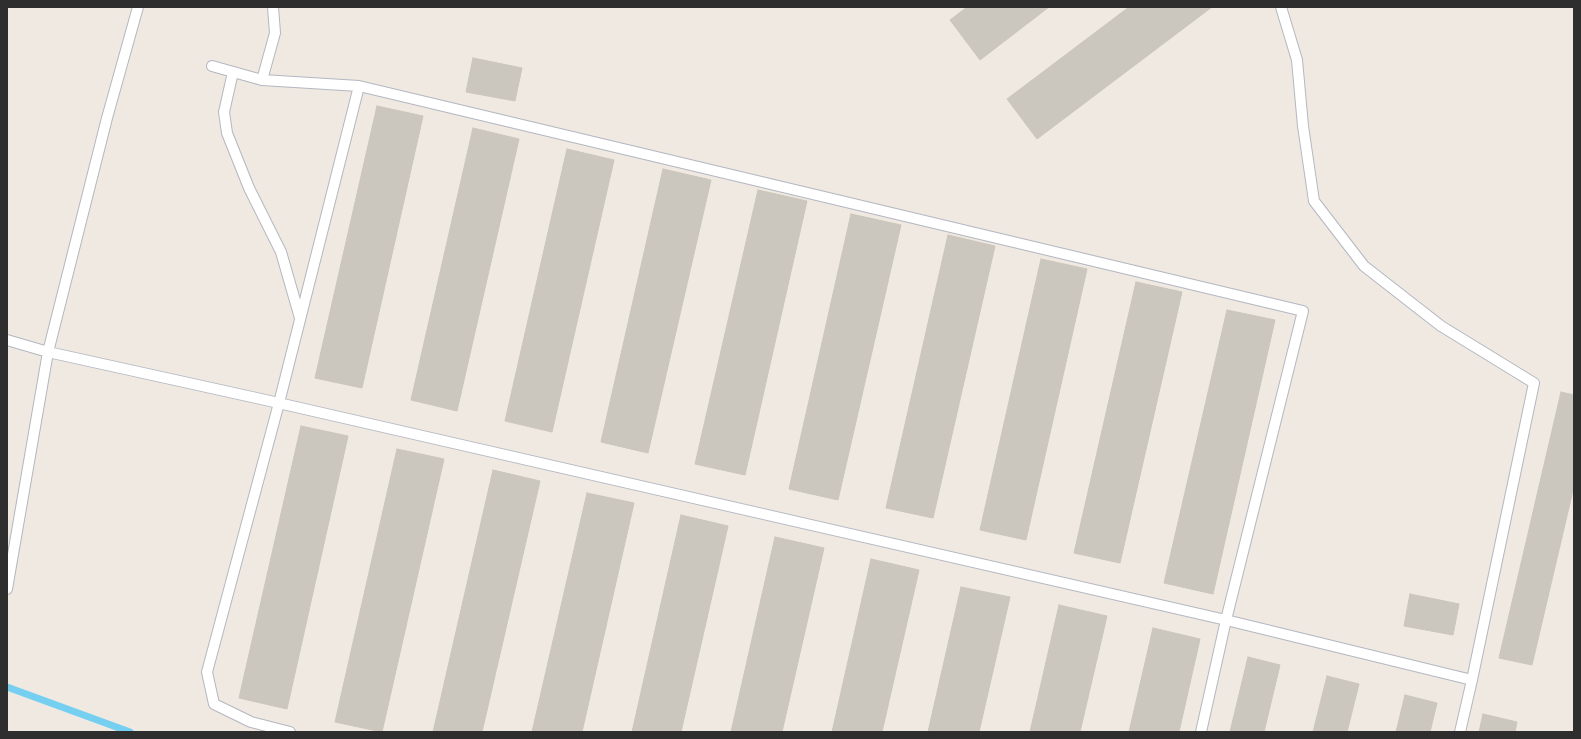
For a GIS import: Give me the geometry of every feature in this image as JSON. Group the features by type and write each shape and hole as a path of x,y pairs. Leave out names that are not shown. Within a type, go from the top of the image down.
{"lane":[{"path":"7,589 48,352 107,118 138,7"},
{"path":"262,80 275,33 273,7"},
{"path":"1281,7 1297,60 1303,126 1314,201 1364,266 1441,326 1534,383 1460,732"},
{"path":"212,66 262,80 359,86 1303,311 1226,620 1201,732"},
{"path":"233,72 224,112 227,133 249,188 281,252 300,319"},
{"path":"290,732 252,722 214,704 207,672 279,403 359,86"},
{"path":"7,340 48,352 279,403 1226,620 1472,680"}],"building":[{"path":"967,7 1049,7 980,60 950,20"},
{"path":"1129,7 1212,7 1037,139 1007,99"},
{"path":"473,58 522,68 515,101 466,92"},
{"path":"377,106 423,116 362,388 315,378"},
{"path":"473,128 519,139 457,411 411,400"},
{"path":"567,149 614,160 552,432 505,421"},
{"path":"663,169 711,180 648,453 601,442"},
{"path":"758,190 807,201 745,475 695,464"},
{"path":"851,214 901,225 838,500 789,489"},
{"path":"948,235 995,246 933,518 886,508"},
{"path":"1041,259 1087,269 1026,540 980,530"},
{"path":"1136,282 1182,292 1120,563 1074,553"},
{"path":"1227,310 1275,320 1213,594 1164,583"},
{"path":"1561,392 1574,395 1574,486 1532,665 1499,658"},
{"path":"301,426 348,436 287,709 239,698"},
{"path":"397,449 444,459 382,732 335,722"},
{"path":"493,470 540,481 482,732 433,732"},
{"path":"587,493 634,503 582,732 532,732"},
{"path":"681,515 728,526 681,732 632,732"},
{"path":"775,537 824,548 782,732 731,732"},
{"path":"871,559 919,570 882,732 832,732"},
{"path":"961,587 1010,597 979,732 928,732"},
{"path":"1410,594 1459,604 1453,635 1404,626"},
{"path":"1059,605 1107,616 1080,732 1030,732"},
{"path":"1153,628 1200,639 1179,732 1129,732"},
{"path":"1248,657 1280,665 1264,732 1230,732"},
{"path":"1327,676 1359,684 1347,732 1313,732"},
{"path":"1405,695 1437,703 1430,732 1396,732"},
{"path":"1483,714 1517,722 1515,732 1479,732"}],"waterway":[{"path":"7,687 130,732"}]}
